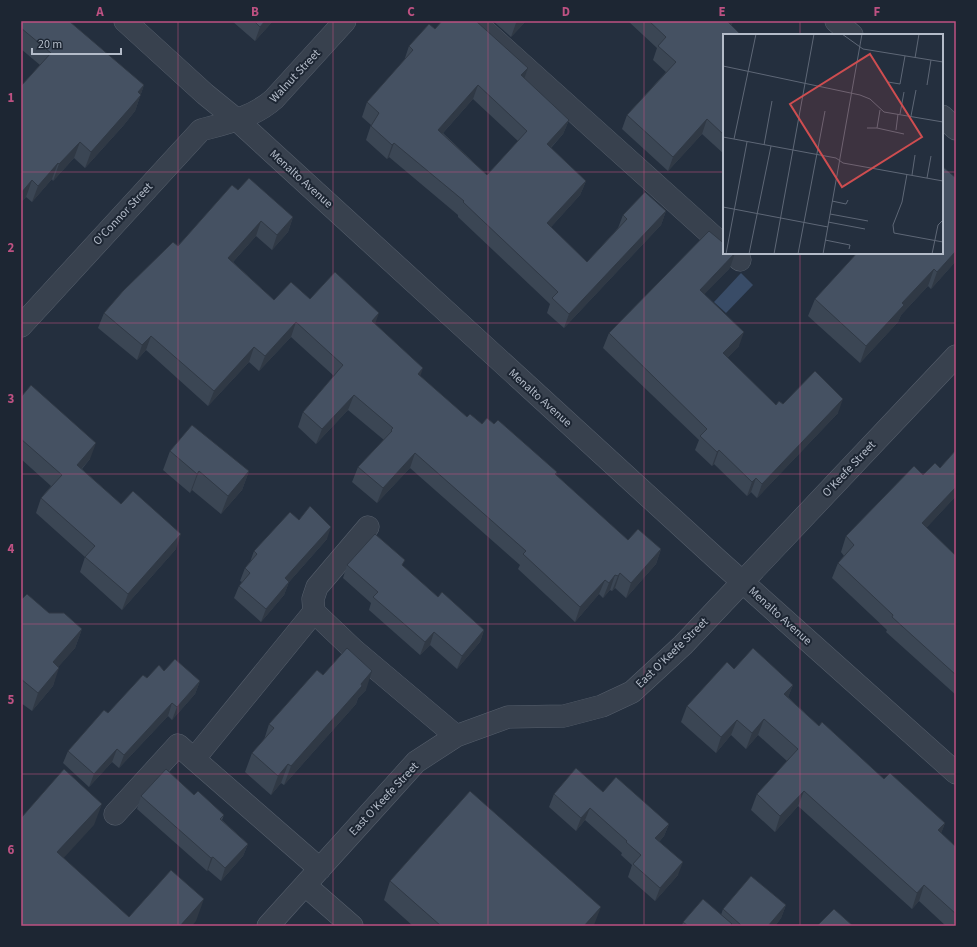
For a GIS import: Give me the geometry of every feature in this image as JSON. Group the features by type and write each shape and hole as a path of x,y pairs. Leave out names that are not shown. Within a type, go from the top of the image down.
{"street":[{"name":"Menalto Avenue","path":"125,21 205,94 237,120 743,582 956,773"},
{"name":"Walnut Street","path":"237,120 265,108 345,21"},
{"path":"474,21 723,245"},
{"path":"836,21 851,34"},
{"path":"943,117 956,129"},
{"name":"O'Connor Street","path":"21,326 202,130 237,120"},
{"name":"O'Keefe Street","path":"743,582 956,356"},
{"path":"368,527 317,587 313,599 314,612 354,650 456,736"},
{"name":"East O'Keefe Street","path":"268,926 416,762 456,736 508,717 564,716 602,706 632,692 682,645 743,582"},
{"path":"194,759 314,612"},
{"path":"115,814 178,746 320,869"},
{"path":"305,885 352,926"}],"water":[{"path":"741,273 753,285 726,313 714,302"}],"building":[{"path":"21,21 69,21 144,85 138,92 141,95 91,152 80,142 59,164 58,163 38,186 32,180 21,193 21,86 51,53 21,28"},
{"path":"254,21 265,21 260,27"},
{"path":"442,21 476,21 528,68 521,75 569,120 547,144 586,181 547,223 587,262 627,219 623,215 645,192 666,211 569,314 552,298 558,292 463,202 464,201 394,143 392,145 371,126 379,113 367,102 413,50 409,46 429,24 435,29","holes":["478,85 527,131 487,175 438,130"]},
{"path":"649,21 727,21 740,34 723,34 723,134 707,119 673,157 627,115 676,62 658,46 666,37"},
{"path":"943,167 956,178 956,251 937,272 934,269 902,303 904,305 866,346 815,299 856,254 943,254"},
{"path":"249,178 293,217 277,235 261,221 228,258 274,300 291,282 310,299 335,272 379,313 372,321 423,368 418,374 467,417 470,414 482,424 487,418 494,424 498,420 557,472 555,474 628,540 638,529 661,549 631,583 620,573 618,576 615,575 609,583 605,580 580,607 523,554 526,551 415,453 383,488 358,467 392,431 391,430 393,428 354,395 322,429 303,412 343,365 296,322 265,356 254,347 214,391 151,336 142,345 104,313 123,291 173,242 178,246 232,185 238,190"},
{"path":"709,231 723,242 723,254 734,254 700,290 744,332 723,353 776,405 779,401 783,404 815,371 843,399 762,484 756,478 752,482 719,450 717,452 700,436 707,429 609,333"},
{"path":"31,385 96,443 77,465 121,504 133,491 181,534 128,594 85,557 95,546 41,498 62,475 21,439 21,397"},
{"path":"192,425 249,471 228,496 199,471 197,474 170,451"},
{"path":"956,450 956,487 922,523 956,556 956,675 892,617 893,615 838,563 854,545 846,536 914,466 923,475 935,463 940,468"},
{"path":"310,506 331,527 285,578 289,582 266,609 239,586 250,573 245,568 257,554 254,551 290,512 299,520"},
{"path":"375,534 405,560 402,565 438,597 442,592 484,630 462,656 434,632 425,642 373,597 378,592 347,565"},
{"path":"27,594 49,613 64,613 82,629 53,662 59,668 38,693 21,679 21,600"},
{"path":"347,648 372,671 361,684 362,686 291,766 288,764 278,776 252,753 274,728 269,724 317,670 323,675"},
{"path":"753,648 793,685 784,694 819,726 822,722 884,779 890,773 945,823 938,830 956,847 956,914 924,885 917,893 804,791 780,816 757,794 798,749 764,719 752,733 737,720 721,737 687,706 727,662 734,669"},
{"path":"175,659 200,681 177,707 172,703 124,755 117,749 94,774 68,751 104,710 108,713 143,675 147,678 159,665 164,671"},
{"path":"576,768 603,792 616,777 669,824 655,838 683,862 660,888 633,864 641,855 590,808 581,818 554,794"},
{"path":"64,769 102,804 57,852 129,917 171,870 204,899 180,926 21,926 21,818"},
{"path":"166,769 194,795 198,791 224,815 220,819 248,844 225,868 213,857 211,858 141,796"},
{"path":"470,791 601,907 584,926 441,926 390,881"},
{"path":"751,876 786,905 768,926 742,926 723,909"},
{"path":"703,899 732,924 730,926 688,926 683,922"},
{"path":"834,909 853,926 817,926"}]}
